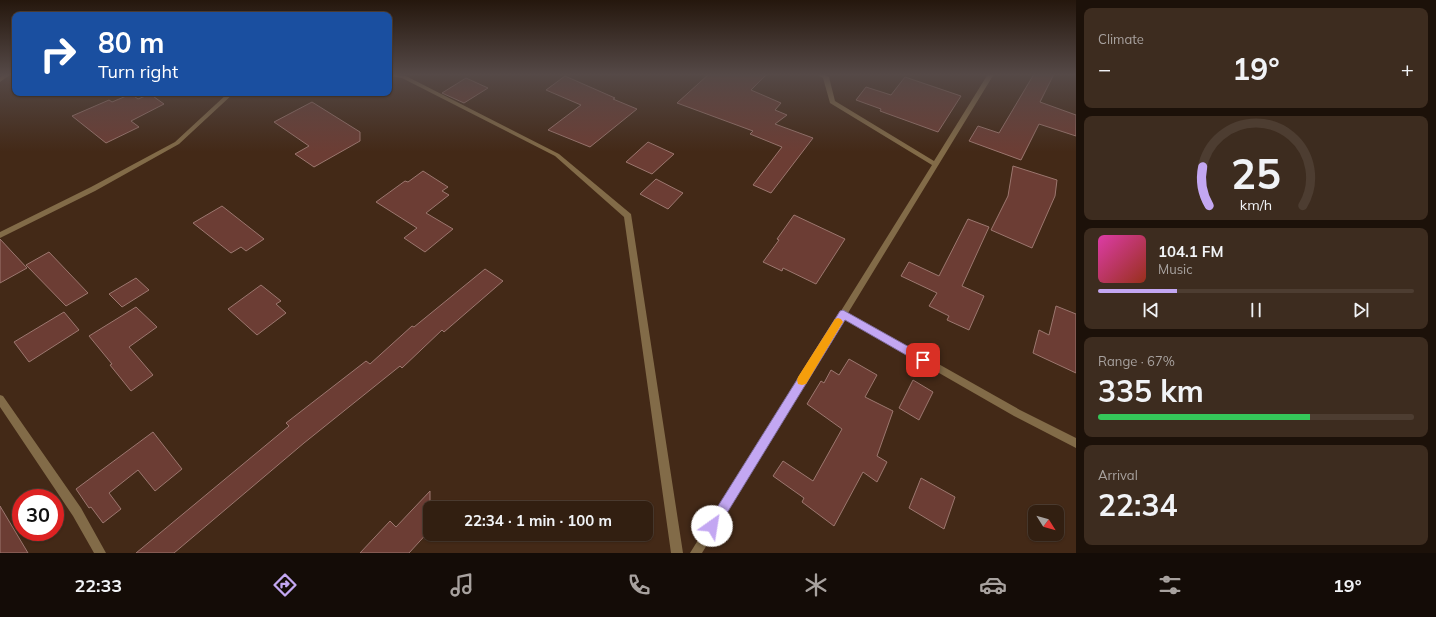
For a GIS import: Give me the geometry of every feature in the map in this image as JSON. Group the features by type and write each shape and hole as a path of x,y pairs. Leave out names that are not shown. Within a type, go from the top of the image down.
{"street":[{"path":"0,235 93,189 176,143 224,100"},
{"path":"454,100 557,155 628,216 677,553"},
{"path":"831,100 832,102 935,164"},
{"path":"696,553 975,100"},
{"path":"843,314 1017,413 1076,443"},
{"path":"0,399 77,512 100,553"}],"building":[{"path":"109,100 112,102 117,100 158,100 164,104 131,121 139,127 106,143 72,116"},
{"path":"457,100 469,100 464,103"},
{"path":"569,100 615,100 637,109 590,147 548,130 581,105"},
{"path":"681,100 774,100 781,103 775,110 787,115 775,124 813,138 771,193 753,185 782,147 750,134 753,131 677,103"},
{"path":"856,100 959,100 938,132 880,111 881,109"},
{"path":"1019,100 1041,100 1040,102 1076,115 1076,136 1039,124 1021,160 969,141 978,126 999,133"},
{"path":"312,102 360,132 360,141 314,167 295,154 309,146 274,122"},
{"path":"648,142 674,154 652,174 626,162"},
{"path":"1013,166 1057,180 1055,196 1032,248 991,230 1008,196"},
{"path":"423,171 448,187 442,191 449,195 426,213 453,229 425,252 404,238 417,228 376,202 405,181 408,182"},
{"path":"656,179 683,193 668,209 640,194"},
{"path":"222,206 264,239 246,251 241,247 231,253 193,223"},
{"path":"794,215 845,239 816,284 783,268 782,271 763,262 779,240 777,239"},
{"path":"968,219 989,227 962,286 984,296 969,330 947,320 949,316 929,306 937,293 901,276 909,262 939,276"},
{"path":"0,239 27,268 0,283"},
{"path":"49,252 88,293 66,306 26,265"},
{"path":"485,269 503,281 444,332 442,330 402,368 400,366 304,443 174,553 136,553 289,426 286,423 366,361 370,364 412,326 414,327"},
{"path":"136,278 149,290 122,307 109,294"},
{"path":"261,285 281,301 276,304 286,313 257,335 228,309"},
{"path":"1056,306 1076,314 1076,373 1033,353 1039,330 1049,335"},
{"path":"136,307 157,327 129,347 153,375 131,391 110,365 112,364 89,336"},
{"path":"64,312 79,330 29,362 14,342"},
{"path":"849,359 877,375 865,397 893,411 877,456 887,462 877,482 863,472 834,526 802,502 804,498 773,476 783,461 813,481 842,429 807,404 821,381 824,383 831,370 839,375"},
{"path":"913,380 933,392 919,420 899,408"},
{"path":"153,432 182,469 155,491 138,470 109,493 121,509 103,523 91,507 89,508 76,489"},
{"path":"921,478 955,497 944,529 909,508"},
{"path":"430,491 430,501 423,501 423,538 409,553 360,553 390,521 396,527"},
{"path":"0,506 12,526 12,541 21,541 28,553 0,553"}],"slow traffic":[{"path":"802,380 838,322"}],"route":[{"path":"712,526 843,314 923,360"}]}
